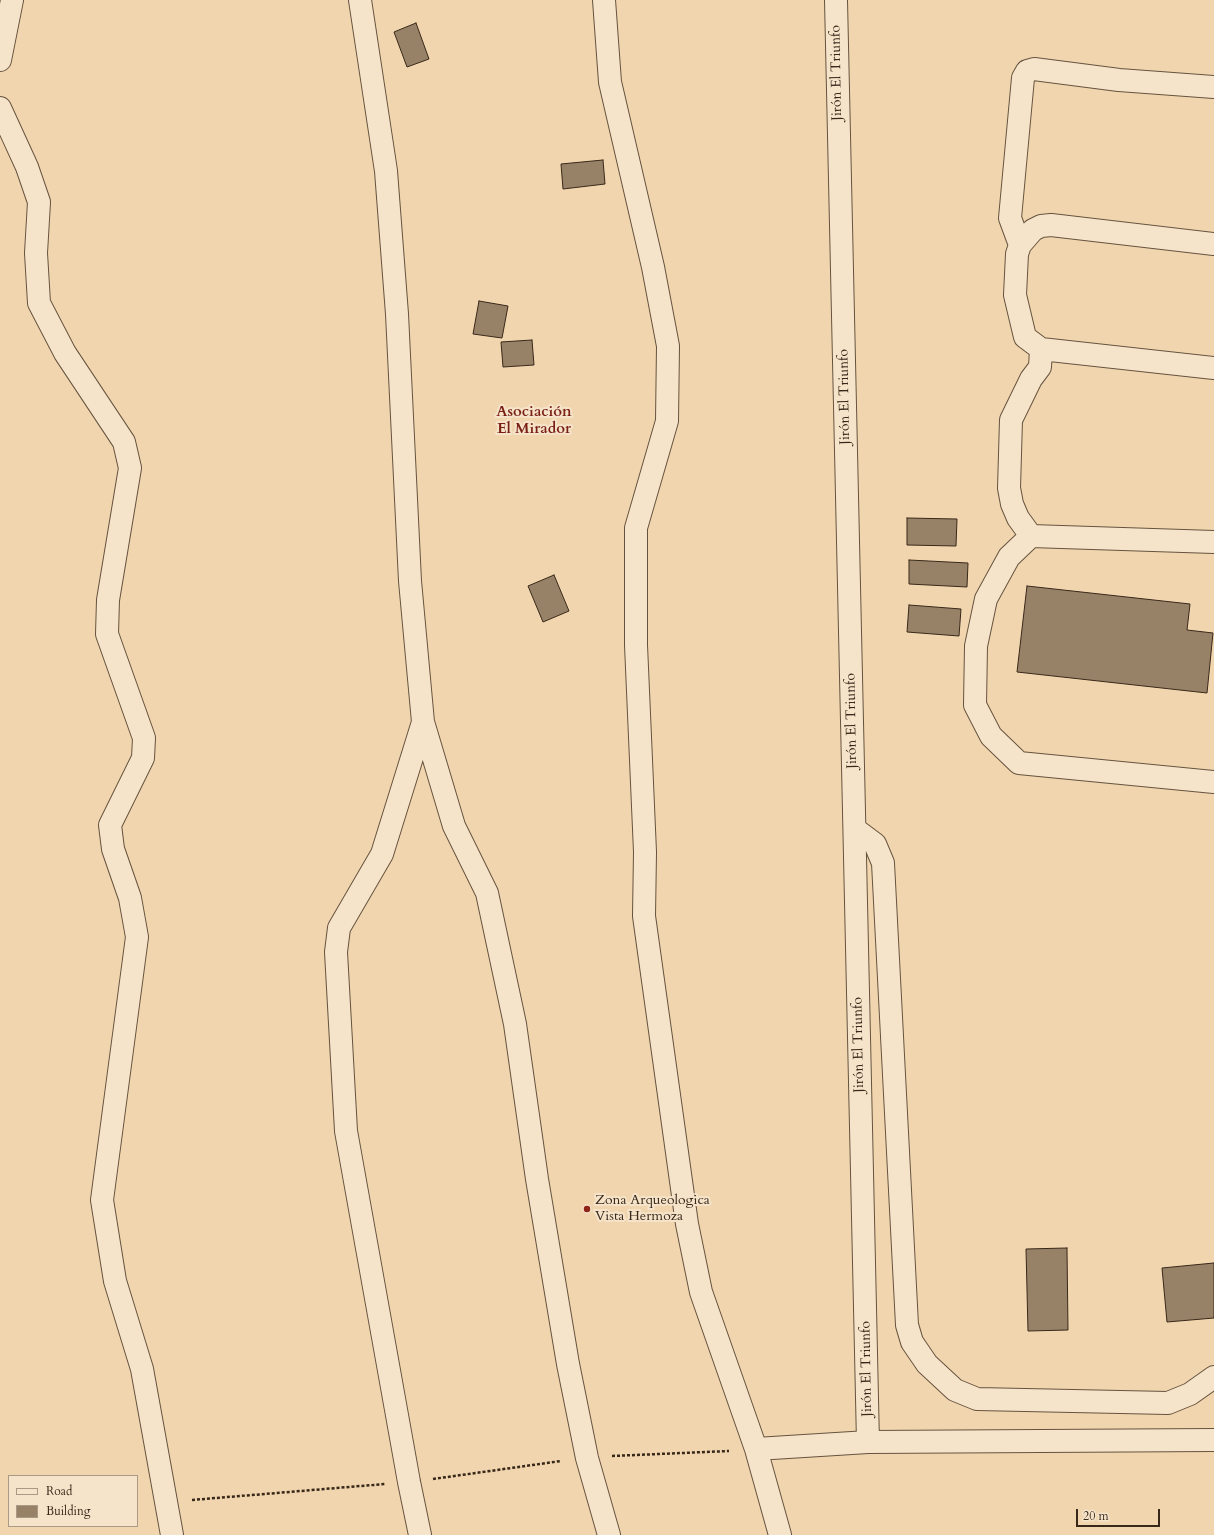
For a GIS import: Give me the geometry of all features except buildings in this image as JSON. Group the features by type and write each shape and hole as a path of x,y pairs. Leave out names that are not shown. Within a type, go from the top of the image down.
{"street":[{"path":"0,60 12,0"},
{"path":"360,0 386,171 397,314 410,581 423,722 454,826 487,893 515,1024 537,1179 568,1364 587,1458 609,1535"},
{"path":"604,0 610,82 653,267 668,346 667,421 636,528 636,645 645,852 644,916 687,1224 701,1292 756,1449 780,1535"},
{"name":"Jirón El Triunfo","path":"836,0 868,1442"},
{"path":"1020,245 1010,218 1023,78 1027,71 1034,69 1120,80 1214,87"},
{"path":"0,108 27,167 39,202 36,254 39,303 64,353 124,442 130,468 108,600 107,634 144,738 143,758 110,826 113,849 130,898 137,937 102,1200 115,1281 142,1369 172,1535"},
{"path":"1214,244 1051,225 1033,230 1020,245 1017,254 1015,295 1019,318 1025,337 1041,349 1214,368"},
{"path":"1032,536 1018,518 1012,504 1008,488 1011,420 1030,378 1040,367 1041,349"},
{"path":"1214,542 1032,536 1009,557 986,599 976,646 975,705 991,736 1020,763 1214,782"},
{"path":"420,1535 409,1482 346,1132 336,952 339,928 382,854 423,722"},
{"path":"854,829 875,844 883,863 907,1325 912,1342 926,1364 955,1390 977,1399 1168,1403 1190,1394 1214,1377"},
{"path":"756,1449 868,1442 1214,1440"}],"path":[{"path":"166,1502 409,1482 587,1458 756,1449"}],"place":[{"name":"Zona Arqueologica Vista Hermoza","path":"587,1209"}],"district":[{"name":"Asociación El Mirador","path":"534,422"}]}
